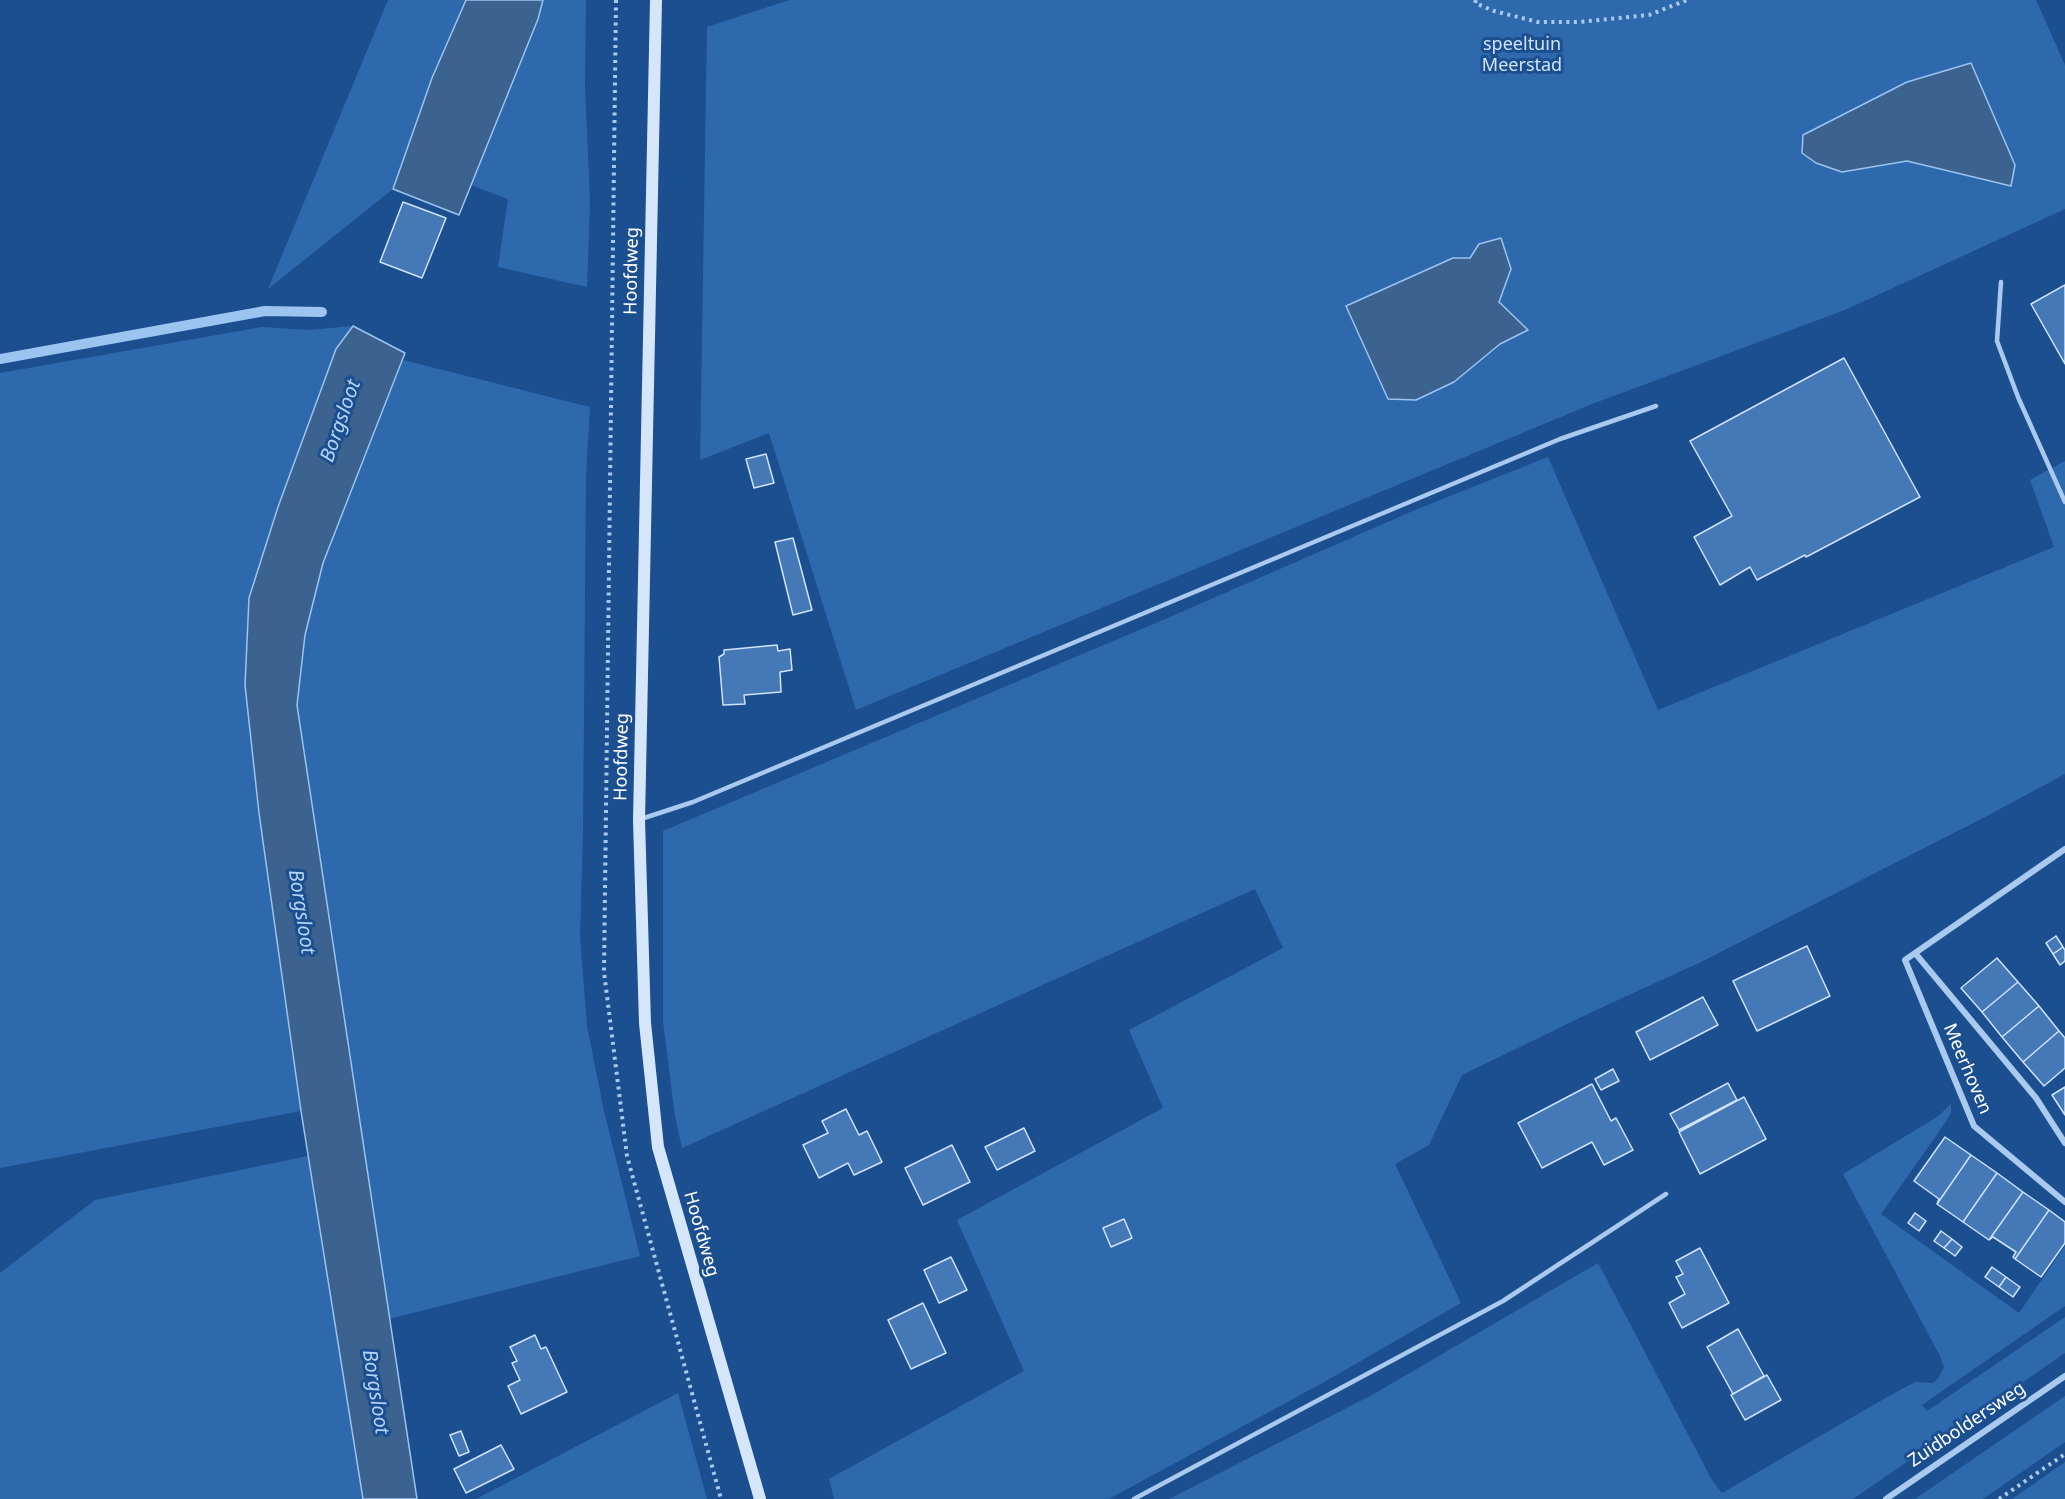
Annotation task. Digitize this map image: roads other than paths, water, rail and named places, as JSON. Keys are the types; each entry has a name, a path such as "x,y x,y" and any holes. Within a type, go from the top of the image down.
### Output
{"main road":[{"name":"Hoofdweg","path":"656,0 639,820 645,1023 658,1148 760,1499"}],"street":[{"path":"1916,954 2065,849"},
{"name":"Meerhoven","path":"2065,1143 2036,1098 1916,954 1905,960 1974,1126 2065,1202"},
{"name":"Zuidboldersweg","path":"1886,1499 2065,1376"}],"lane":[{"path":"2001,282 1998,341 2018,397 2065,502"},
{"path":"639,820 704,798 1560,439 1656,406"},
{"path":"1134,1499 1503,1301 1666,1194"}],"water":[{"path":"466,0 543,0 538,19 459,215 393,189 432,78"},
{"path":"1971,63 2015,165 2011,186 1907,161 1842,172 1816,163 1802,153 1803,135 1907,82"},
{"path":"1501,238 1511,269 1499,302 1528,330 1500,344 1454,382 1416,400 1388,399 1346,306 1453,258 1470,258 1479,244"},
{"name":"Borgsloot","path":"353,326 405,353 323,563 305,635 297,705 417,1499 363,1499 301,1111 259,813 245,685 249,598 278,507 336,349"}],"waterway":[{"path":"0,359 265,311 322,312"}],"park label":[{"name":"speeltuin Meerstad","path":"1522,55"}]}
